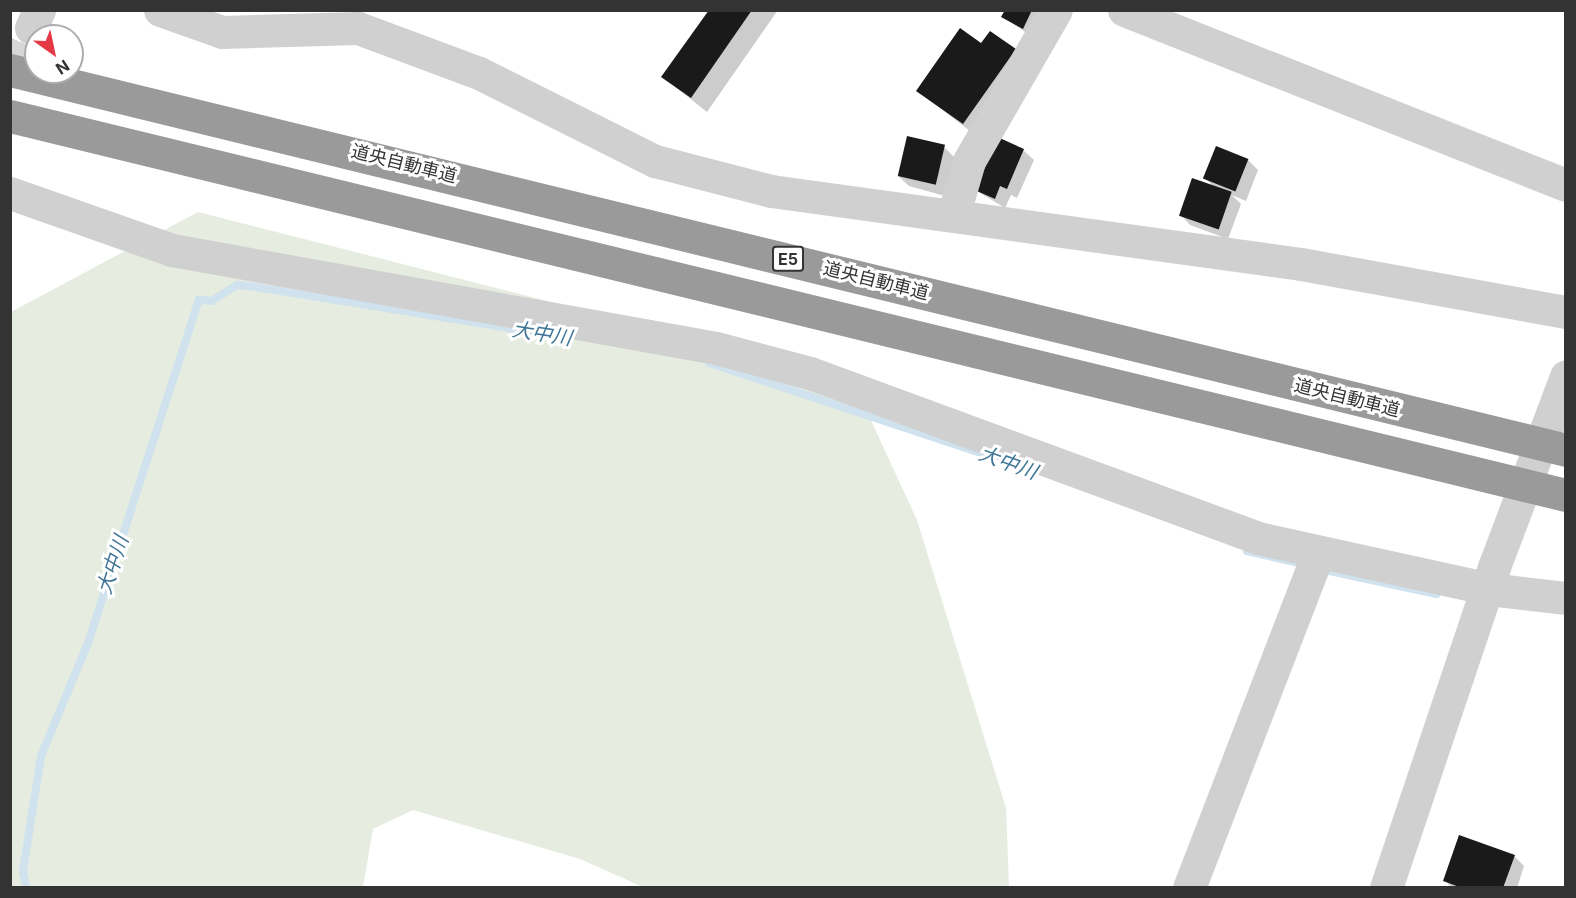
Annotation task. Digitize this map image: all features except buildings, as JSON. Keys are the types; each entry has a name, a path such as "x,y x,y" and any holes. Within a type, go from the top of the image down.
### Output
{"highway":[{"name":"道央自動車道","path":"10,70 1566,450"},
{"path":"10,116 1566,495"}],"street":[{"path":"159,10 222,32 358,28 479,74 654,161 771,191 954,213 1440,285 1566,312"},
{"path":"954,213 969,161 1056,10"},
{"path":"1124,10 1566,185"},
{"path":"10,193 172,250 716,348 810,373 1247,534 1318,554 1492,578 1566,598"},
{"path":"1386,888 1492,578 1566,376"},
{"path":"1189,888 1318,554"}],"shaded area":[{"path":"198,212 748,352 861,399 917,520 1006,808 1009,887 643,887 580,859 413,810 373,829 363,887 11,888 11,312"}],"waterway":[{"name":"大中川","path":"26,888 23,871 41,756 88,643 199,300 212,301 237,285 249,286 570,338"},
{"name":"大中川","path":"709,363 981,453"},
{"name":"大中川","path":"1247,551 1307,565"},
{"name":"大中川","path":"1325,570 1436,594"}],"tunnel":[{"path":"10,73 24,43"}]}
